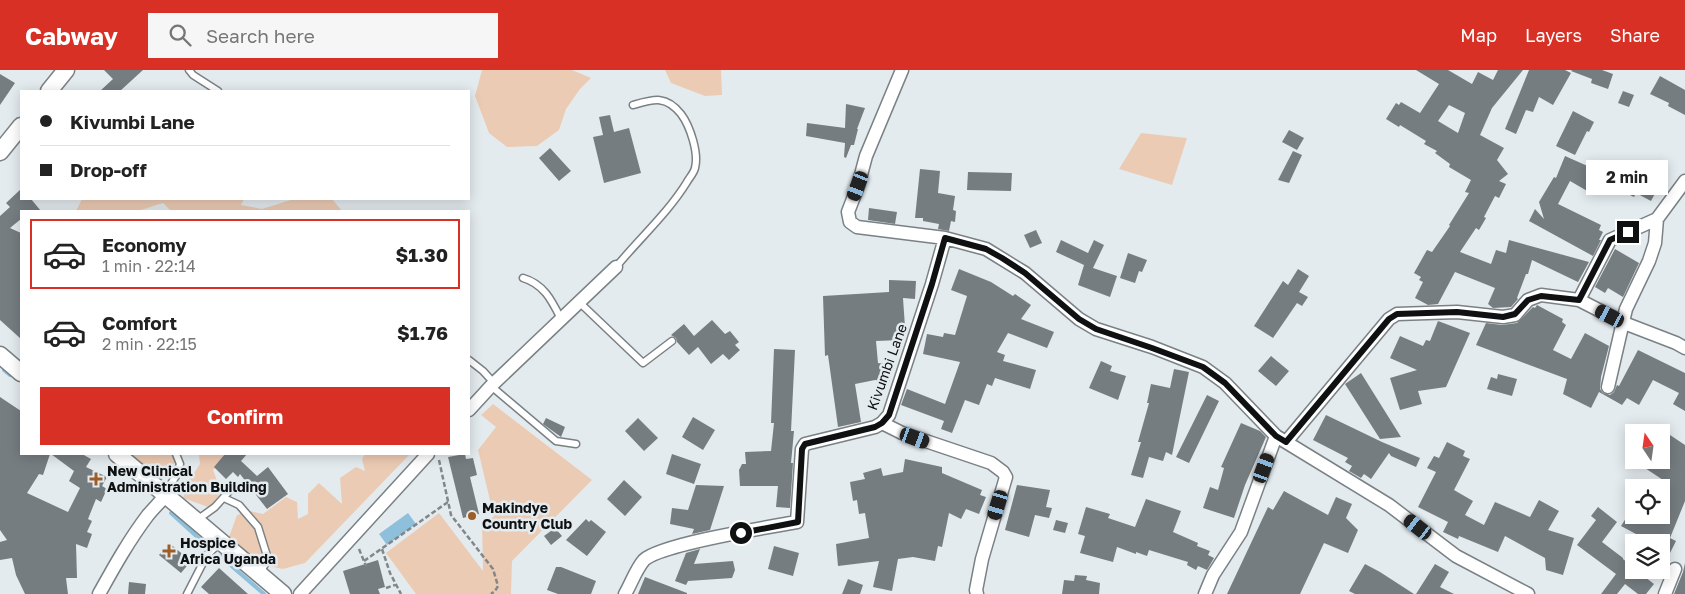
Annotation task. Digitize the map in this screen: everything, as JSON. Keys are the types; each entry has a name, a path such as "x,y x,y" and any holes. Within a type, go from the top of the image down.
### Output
{"street":[{"path":"50,90 66,70"},
{"path":"902,70 866,156 858,186 848,212 850,222 856,227 945,238 986,249 1025,273 1079,319 1096,329 1203,367 1225,383 1281,439 1389,505 1456,556 1528,594"},
{"path":"0,152 20,127"},
{"path":"1579,300 1610,240 1657,219 1685,181"},
{"path":"1608,387 1626,308 1650,261 1655,243 1657,219"},
{"name":"Kivumbi Lane","path":"625,594 644,561 655,553 684,545 798,522 802,449 805,444 875,427 882,423 889,415 945,238"},
{"path":"470,409 616,267"},
{"path":"1205,594 1213,575 1241,532 1281,439 1389,319 1397,314 1457,312 1503,317 1515,314 1528,300 1541,296 1579,300 1624,323 1685,348"},
{"path":"1,357 20,372"},
{"path":"882,423 902,434 991,463 1003,472 1006,477 982,559 976,590 977,594"},
{"path":"118,455 260,574 281,594"},
{"path":"300,594 427,455"},
{"path":"99,594 118,559 165,494"},
{"path":"1665,594 1675,569"}],"lane":[{"path":"189,70 193,75 216,90"},
{"path":"616,267 680,194 695,169 694,142 689,127 681,113 668,101 656,99 633,105"},
{"path":"523,278 537,283 551,299 561,319"},
{"path":"579,302 643,363 672,341"},
{"path":"470,361 483,371 493,385 556,441 576,444"},
{"path":"165,494 176,476 180,464 176,455"},
{"path":"196,520 208,513 232,488"},
{"path":"224,498 239,505 258,527 268,559 260,574"},
{"path":"187,594 207,555 222,542"}],"path":[{"path":"437,455 451,515 493,569 498,586 491,594"},
{"path":"364,561 448,502"},
{"path":"353,536 366,566"},
{"path":"382,550 396,585 402,594"},
{"path":"386,588 396,585"}],"shaded area":[{"path":"482,70 572,70 591,78 580,89 566,109 559,130 537,146 507,147 489,133 475,96"},
{"path":"665,70 721,70 722,95 705,96 671,83"},
{"path":"1141,133 1187,138 1172,185 1119,169"},
{"path":"82,200 244,200 241,205 262,209 291,200 333,200 341,210 170,210 163,203 141,210 76,210"},
{"name":"Makindye Country Club","path":"493,404 592,480 512,561 511,594 416,594 386,553 439,513 483,571 482,520 494,517 478,450 496,427 481,415"},
{"path":"128,455 181,455 168,471 154,475"},
{"path":"199,455 224,455 223,460 213,470 221,491 211,508 183,498 188,482 200,464"},
{"path":"364,455 409,455 305,563 283,569 264,565 242,552 229,537 237,515 250,511 263,514 286,497 297,502 298,519 308,514 308,494 319,483 342,504 340,478 356,467 365,471 362,459"}],"water":[{"path":"408,513 416,524 387,545 379,534"}],"building":[{"path":"104,70 143,70 121,90 101,90 113,79"},
{"path":"1416,70 1448,70 1472,84 1478,72 1493,80 1498,70 1523,70 1492,108 1480,135 1504,148 1497,160 1508,174 1499,181 1506,184 1499,198 1495,196 1479,230 1476,228 1460,252 1491,264 1496,250 1506,253 1509,240 1589,262 1578,282 1532,260 1518,299 1511,307 1493,308 1488,304 1495,288 1455,272 1438,304 1428,305 1415,298 1423,282 1419,280 1421,277 1414,273 1427,250 1432,252 1450,226 1469,193 1465,192 1471,180 1449,167 1450,164 1435,153 1437,151 1424,144 1426,141 1386,119 1396,103 1399,105 1401,102 1420,113 1439,84","holes":["1449,105 1465,113 1458,133 1438,121"]},
{"path":"1529,70 1565,70 1571,73 1553,105 1539,97 1533,112 1526,110 1516,134 1505,129"},
{"path":"1572,70 1602,70 1613,74 1608,89 1591,83 1592,79"},
{"path":"0,74 15,83 0,105"},
{"path":"1660,76 1685,90 1685,115 1668,106 1669,103 1650,94"},
{"path":"1623,91 1634,95 1629,107 1618,103"},
{"path":"846,104 865,108 857,129 854,145 851,145 846,158 844,157 845,143 806,136 807,123 845,128"},
{"path":"1573,111 1594,122 1589,132 1587,131 1575,155 1556,146"},
{"path":"610,115 614,132 629,128 641,173 604,183 593,137 603,135 599,117"},
{"path":"1289,130 1304,138 1297,150 1282,142"},
{"path":"550,148 571,171 559,181 539,158"},
{"path":"1293,151 1302,155 1289,183 1278,180"},
{"path":"1565,156 1601,172 1589,192 1570,181 1558,204 1601,225 1599,230 1603,232 1599,240 1601,240 1593,256 1529,221 1535,209 1544,219 1539,202 1554,177 1556,178"},
{"path":"1628,166 1639,172 1640,170 1661,182 1651,201 1636,193 1634,197 1616,188"},
{"path":"920,169 940,171 938,193 955,196 953,210 956,211 955,222 951,221 949,231 938,229 939,224 923,221 923,218 915,218"},
{"path":"968,172 1012,173 1011,191 967,190"},
{"path":"20,190 20,200 32,200 40,210 20,210 20,220 10,228 20,233 20,338 0,320 0,216 10,207 6,203"},
{"path":"869,208 897,212 895,224 868,220"},
{"path":"1036,230 1042,243 1030,248 1024,235"},
{"path":"1061,240 1088,253 1094,240 1104,245 1093,268 1117,276 1110,297 1078,285 1084,265 1056,252"},
{"path":"1615,249 1639,263 1623,297 1608,288 1605,293 1595,287"},
{"path":"1128,253 1147,260 1142,272 1139,271 1135,283 1120,278"},
{"path":"959,269 991,282 1013,296 1015,294 1031,305 1021,319 1054,332 1047,348 1008,333 997,352 1005,355 1003,361 1036,370 1030,389 995,378 992,386 987,384 979,405 965,400 952,433 941,429 944,421 901,405 907,389 945,404 960,362 923,354 927,334 943,337 944,333 955,335 967,296 951,290"},
{"path":"1298,269 1309,276 1299,292 1308,297 1302,306 1297,303 1273,338 1254,326 1283,281 1288,285"},
{"path":"889,280 916,281 915,299 903,298 905,327 900,327 901,340 876,341 878,363 893,365 889,382 875,380 855,384 861,422 838,427 828,355 825,356 823,296 889,292"},
{"path":"1537,305 1563,319 1562,322 1566,325 1553,350 1571,359 1585,333 1609,346 1601,377 1600,389 1603,393 1610,395 1614,392 1617,385 1619,386 1638,350 1685,373 1685,411 1673,404 1679,393 1653,380 1639,405 1627,398 1622,405 1599,392 1591,408 1563,394 1567,379 1476,345 1486,323 1502,325 1517,323"},
{"path":"712,320 725,334 730,331 739,342 735,345 740,350 729,360 723,354 711,364 698,347 689,355 677,342 676,338 671,335 684,324 694,336"},
{"path":"1438,321 1470,333 1446,387 1418,391 1422,404 1400,410 1390,378 1417,370 1390,358 1400,336 1423,346 1426,340 1430,341"},
{"path":"774,349 795,350 791,431 794,431 791,463 793,463 790,508 776,507 778,486 740,486 739,470 742,464 746,464 745,452 771,451 774,423 771,423"},
{"path":"1271,356 1289,371 1276,386 1258,371"},
{"path":"1101,361 1112,366 1110,371 1126,376 1118,400 1089,388"},
{"path":"1174,369 1189,372 1172,455 1166,452 1163,461 1149,457 1143,478 1131,475 1141,442 1138,442 1149,403 1147,403 1151,384 1170,388"},
{"path":"1361,373 1401,437 1380,439 1345,384"},
{"path":"1498,374 1517,379 1512,396 1487,389 1491,377 1497,379"},
{"path":"1207,395 1219,401 1189,463 1176,457"},
{"path":"0,397 20,410 20,455 50,455 43,475 39,474 27,493 68,512 80,488 69,481 74,471 52,455 84,455 91,459 86,467 107,477 102,486 107,489 101,502 96,499 88,519 92,521 87,532 92,534 87,548 76,544 77,578 66,578 68,594 25,594 16,575 12,558 0,560 0,542 7,540 0,530"},
{"path":"1326,415 1420,458 1416,467 1391,456 1389,453 1371,479 1364,474 1361,478 1349,471 1352,466 1345,462 1348,458 1313,440"},
{"path":"693,417 715,430 703,450 682,437"},
{"path":"546,418 565,427 561,437 543,424"},
{"path":"638,418 658,438 644,451 625,431"},
{"path":"1241,423 1260,431 1266,437 1245,485 1234,518 1203,508 1210,487 1218,490 1224,468 1221,467"},
{"path":"1670,435 1685,445 1685,501 1670,538 1670,534 1636,534 1621,526 1625,520 1625,524 1670,524 1670,479 1662,479 1646,469 1670,469"},
{"path":"1447,442 1465,451 1463,456 1470,459 1454,490 1473,501 1465,515 1484,525 1495,502 1530,517 1539,500 1559,511 1548,530 1574,538 1563,575 1546,570 1545,558 1505,536 1498,552 1459,536 1458,539 1443,532 1448,522 1418,507 1436,472 1427,468 1434,456 1439,458"},
{"path":"672,454 701,464 694,484 666,474"},
{"path":"224,455 246,455 241,461 257,476 268,467 288,494 267,509 240,474 238,477 233,472 226,479 214,467"},
{"path":"465,455 466,459 473,458 477,475 470,477 479,514 463,518 448,457"},
{"path":"905,459 942,467 942,473 982,490 980,495 986,497 979,514 966,509 961,519 949,513 942,547 938,546 935,561 913,557 898,559 892,591 873,587 879,561 838,566 836,544 869,538 865,513 859,514 857,500 853,501 850,482 865,479 863,473 881,468 883,476 903,472"},
{"path":"624,480 642,497 625,516 607,499"},
{"path":"696,485 724,486 710,530 692,534 694,529 670,524 672,508 688,510"},
{"path":"1017,485 1050,490 1046,507 1052,508 1049,518 1035,515 1029,537 1005,530"},
{"path":"1284,491 1328,515 1336,497 1352,504 1346,518 1358,530 1348,553 1324,543 1300,594 1227,594 1268,507 1273,510"},
{"path":"1146,499 1181,511 1173,532 1198,543 1197,546 1210,551 1208,555 1214,558 1207,570 1198,566 1196,570 1187,565 1188,562 1149,550 1147,556 1117,547 1113,562 1080,553 1085,536 1078,534 1086,507 1110,514 1108,518 1135,527"},
{"path":"1598,507 1617,522 1602,542 1625,561 1625,579 1648,579 1654,584 1646,594 1638,594 1625,584 1617,594 1601,594 1616,574 1577,545 1596,520 1591,516"},
{"path":"586,519 589,522 591,520 606,532 587,556 566,540"},
{"path":"1056,520 1068,523 1065,533 1053,530"},
{"path":"555,528 562,536 551,545 544,536"},
{"path":"1670,538 1676,541 1670,553"},
{"path":"169,543 191,561 181,573 159,555 166,549"},
{"path":"774,546 799,553 793,576 768,569"},
{"path":"700,549 694,564 733,561 735,570 732,578 688,581 686,585 675,581 686,553"},
{"path":"378,560 385,587 378,589 380,594 350,594 343,571"},
{"path":"1685,563 1685,594 1674,594 1683,572"},
{"path":"1365,564 1414,594 1355,594 1349,591"},
{"path":"1435,564 1449,572 1440,587 1454,594 1416,594"},
{"path":"556,567 561,567 596,581 591,594 558,594 547,590"},
{"path":"219,568 248,594 209,594 201,587"},
{"path":"1075,575 1087,576 1086,580 1100,583 1099,594 1062,594 1064,580 1074,581"},
{"path":"645,577 687,593 687,594 638,594"},
{"path":"848,579 863,585 860,594 842,594"},
{"path":"129,582 146,584 145,594 128,594"}],"waterway":[{"path":"4,370 10,375"},
{"path":"171,513 205,544"},
{"path":"220,556 264,594"}],"place":[{"name":"New Clinical Administration Building","path":"96,479"},
{"name":"Makindye Country Club","path":"472,516"},
{"name":"Hospice Africa Uganda","path":"169,551"}],"route":[{"path":"741,533 798,522 802,449 805,444 875,427 882,423 889,415 945,238 986,249 1002,258 1025,273 1079,319 1096,329 1203,367 1225,383 1276,436 1286,442 1389,319 1397,314 1457,312 1503,317 1515,314 1528,300 1541,296 1579,300 1610,240 1628,232"}]}
